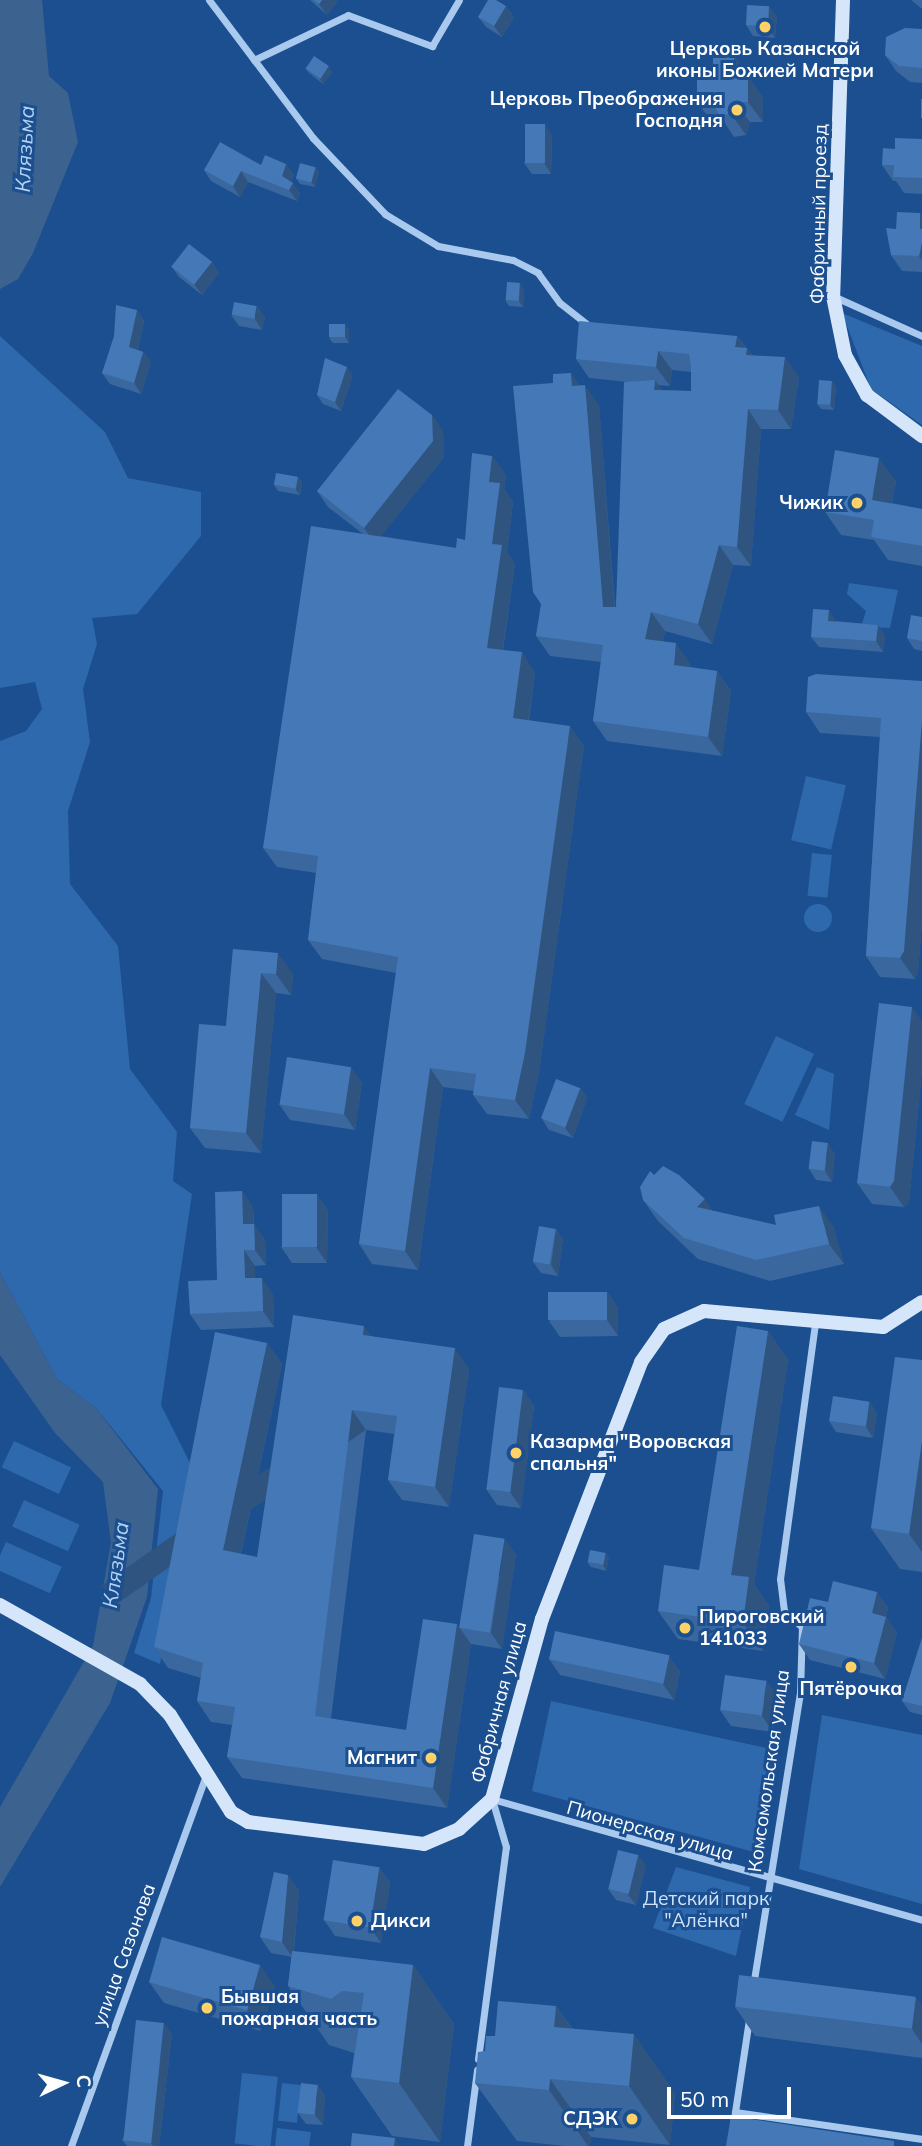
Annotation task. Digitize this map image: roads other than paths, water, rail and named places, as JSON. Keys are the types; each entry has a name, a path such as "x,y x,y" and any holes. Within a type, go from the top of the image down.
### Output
{"street":[{"path":"208,0 313,138 385,214 438,246 513,260 538,273 560,303 588,325"},
{"path":"254,60 348,15 432,46 459,0"},
{"name":"Фабричный проезд","path":"843,0 833,296 845,355 867,396 922,436"},
{"path":"833,296 922,336"},
{"path":"815,1324 883,1327 922,1301"},
{"name":"Фабричная улица","path":"0,1605 75,1644 140,1684 170,1715 231,1811 248,1822 400,1845 424,1844 459,1829 492,1799 542,1619 641,1362 664,1329 704,1311 815,1324"},
{"name":"Комсомольская улица","path":"752,1994 800,1693 802,1627 784,1611 780,1578 815,1324"},
{"name":"улица Сазонова","path":"71,2146 206,1774"},
{"path":"467,2146 506,1847 492,1799"},
{"name":"Пионерская улица","path":"492,1799 768,1882 922,1920"},
{"path":"732,2135 750,2008"},
{"path":"735,2112 922,2139"}],"water":[{"name":"Клязьма","path":"0,0 42,0 49,76 68,93 78,142 33,253 18,279 0,289"},
{"name":"Клязьма","path":"0,1272 57,1379 96,1408 158,1489 147,1597 110,1703 0,1887 0,1807 93,1646 111,1542 103,1482 55,1433 0,1355"}],"place":[{"name":"Церковь Казанской иконы Божией Матери","path":"765,27"},
{"name":"Церковь Преображения Господня","path":"737,110"},
{"name":"Чижик","path":"857,503"},
{"name":"Казарма \"Воровская спальня\"","path":"516,1453"},
{"name":"Пироговский 141033","path":"685,1628"},
{"name":"Пятёрочка","path":"851,1667"},
{"name":"Магнит","path":"431,1758"},
{"name":"Дикси","path":"357,1921"},
{"name":"Бывшая пожарная часть","path":"207,2008"},
{"name":"СДЭК","path":"632,2119"}],"park label":[{"name":"Детский парк \"Алёнка\"","path":"706,1910"}]}
